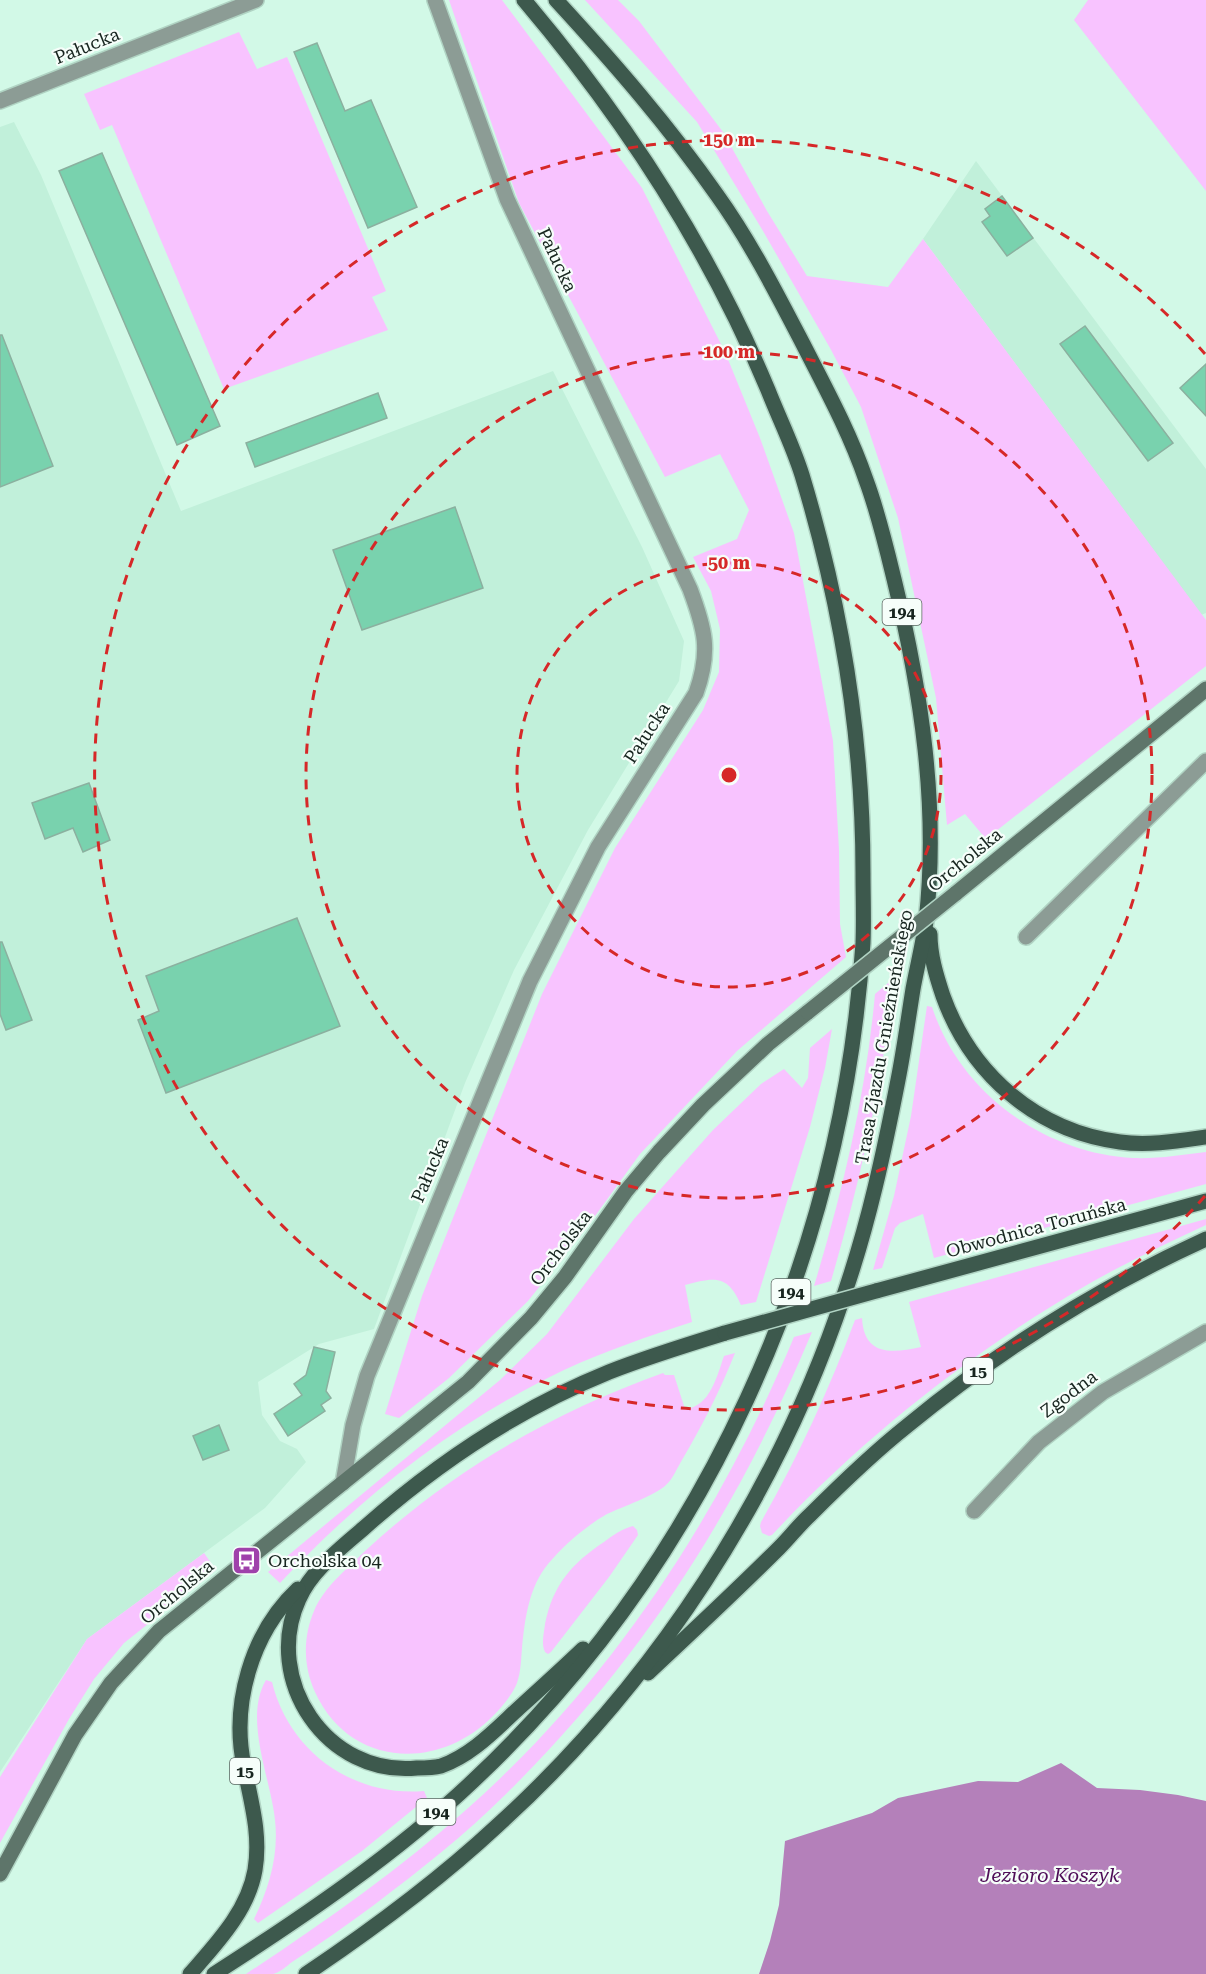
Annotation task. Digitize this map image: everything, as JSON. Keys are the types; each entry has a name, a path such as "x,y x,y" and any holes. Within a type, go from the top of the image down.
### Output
{"main road":[{"name":"Trasa Zjazdu Gnieźnieńskiego","path":"214,1974 368,1870 472,1782 575,1671 621,1611 671,1541 733,1430 781,1322 815,1221 844,1096 856,1013 863,938 862,812 849,678 840,627 826,562 800,470 748,342 657,176 598,92 524,0"},
{"name":"Trasa Zjazdu Gnieźnieńskiego","path":"306,1974 395,1911 462,1858 529,1796 570,1754 659,1646 723,1552 775,1460 796,1416 844,1296 874,1195 903,1056 926,923 931,834 923,734 913,667 883,535 858,459 834,405 792,324 721,200 636,88 556,0"},
{"path":"928,892 931,951 947,1008 972,1054 1006,1092 1029,1109 1055,1123 1107,1140 1150,1143 1206,1137"},
{"name":"Obwodnica Toruńska","path":"318,1571 372,1521 431,1472 512,1419 608,1373 724,1333 1206,1201"},
{"name":"15","path":"608,1710 736,1590 843,1482 953,1388 1016,1344 1083,1303 1154,1264 1206,1239"},
{"path":"318,1571 303,1591 292,1618 288,1650 294,1684 305,1711 323,1734 344,1751 369,1764 401,1770 439,1766 462,1756 483,1741 621,1611"},
{"name":"15","path":"190,1974 231,1924 246,1899 255,1872 257,1823 244,1766 240,1733 241,1705 252,1662 266,1632 278,1614 292,1595 318,1571"}],"street":[{"name":"Pałucka","path":"0,101 256,0"},
{"name":"Pałucka","path":"343,1483 353,1425 367,1376 530,981 598,847 696,693 704,672 706,656 704,632 690,589 507,199 435,0"},
{"name":"Orcholska","path":"0,1874 75,1735 111,1683 159,1631 468,1382 531,1318 565,1277 626,1191 658,1152 768,1044 1206,688"},
{"path":"1026,937 1206,761"},
{"name":"Zgodna","path":"974,1511 1039,1442 1103,1392 1206,1332"}],"shaded area":[{"path":"449,0 502,0 642,188 725,352 760,438 794,533 833,741 839,850 840,924 846,957 737,1051 640,1154 587,1227 528,1301 449,1378 399,1418 385,1414 422,1296 542,994 615,848 703,710 719,672 720,629 711,591 693,557 737,539 749,510 720,454 665,477 519,203"},
{"path":"585,0 618,0 639,21 723,132 807,276 888,287 923,239 1206,620 1206,666 986,839 965,814 947,825 936,698 898,518 861,407 763,231 697,122"},
{"path":"1088,0 1206,0 1206,191 1074,20"},
{"path":"239,32 257,69 287,57 386,291 372,297 388,330 224,389 112,125 100,130 84,94"},
{"path":"14,122 41,175 181,511 553,371 642,547 684,641 679,681 588,830 514,970 465,1083 374,1329 319,1344 258,1382 262,1415 280,1441 297,1449 306,1462 265,1508 87,1639 0,1772 0,127"},
{"path":"976,161 1206,469 1206,613 1201,615 923,239"},
{"path":"893,979 877,1094 852,1206 831,1281 814,1286 852,1142 866,1068 875,994"},
{"path":"927,1006 932,1007 945,1038 963,1066 984,1091 1010,1113 1038,1131 1100,1154 1142,1158 1206,1152 1206,1184 934,1258 923,1214 900,1223 895,1228 882,1268 873,1270 894,1196 911,1116"},
{"path":"832,1029 810,1127 756,1302 741,1305 731,1288 719,1280 704,1280 685,1285 692,1322 627,1344 564,1370 485,1413 412,1463 377,1491 311,1551 280,1583 268,1572 500,1380 547,1334 634,1219 713,1130 761,1084 784,1069 802,1088 808,1078 810,1048"},
{"path":"1206,1219 1206,1225 1092,1282 1005,1336 923,1396 883,1429 808,1498 772,1535 762,1533 761,1522 812,1423 855,1320 862,1318 864,1331 874,1346 891,1351 921,1347 909,1302"},
{"path":"812,1332 752,1460 683,1579 644,1635 555,1743 475,1824 374,1905 278,1972 246,1974 360,1896 441,1832 520,1759 569,1706 615,1650 657,1591 696,1530 765,1403 794,1337"},
{"path":"735,1353 704,1421 668,1483 655,1493 607,1514 591,1524 561,1550 542,1573 532,1593 527,1614 517,1683 493,1716 471,1734 447,1746 421,1753 396,1753 372,1747 349,1735 330,1717 315,1692 308,1672 306,1641 310,1621 324,1594 364,1552 432,1495 468,1470 505,1447 582,1406 663,1373 674,1375 685,1409 694,1407 701,1403 711,1389 724,1356"},
{"path":"633,1526 638,1535 609,1577 551,1652 548,1654 545,1652 543,1638 545,1624 548,1610 558,1587 573,1567 592,1550 618,1532"},
{"path":"204,1553 216,1570 124,1643 94,1679 0,1843 0,1777 87,1639"},
{"path":"266,1680 272,1682 281,1707 293,1729 309,1749 328,1765 349,1778 373,1786 398,1791 424,1791 427,1798 362,1851 258,1923 254,1919 272,1871 276,1846 273,1804 258,1731 257,1713"}],"water":[{"name":"Jezioro Koszyk","path":"1061,1763 1097,1788 1140,1790 1206,1801 1206,1974 759,1974 779,1905 785,1841 872,1813 898,1798 978,1781 1018,1782"}],"building":[{"path":"317,43 345,111 371,100 417,207 368,228 294,52"},
{"path":"102,153 220,426 177,445 59,171"},
{"path":"1002,196 1033,238 1007,256 982,222 990,216 985,209"},
{"path":"1085,326 1173,443 1148,461 1060,344"},
{"path":"0,335 2,335 53,466 0,487"},
{"path":"1206,364 1206,416 1180,388"},
{"path":"378,393 387,418 255,467 246,443"},
{"path":"455,507 483,588 362,630 333,550"},
{"path":"89,783 110,840 83,852 73,828 45,839 32,803"},
{"path":"297,918 340,1026 166,1093 138,1020 159,1011 146,976"},
{"path":"0,942 2,942 32,1020 6,1030 0,1014"},
{"path":"314,1347 335,1352 326,1391 331,1398 321,1405 325,1411 288,1436 274,1414 302,1395 294,1384 306,1375"},
{"path":"219,1425 229,1450 203,1460 193,1436"}],"place":[{"name":"Orcholska 04","path":"247,1561"}]}
